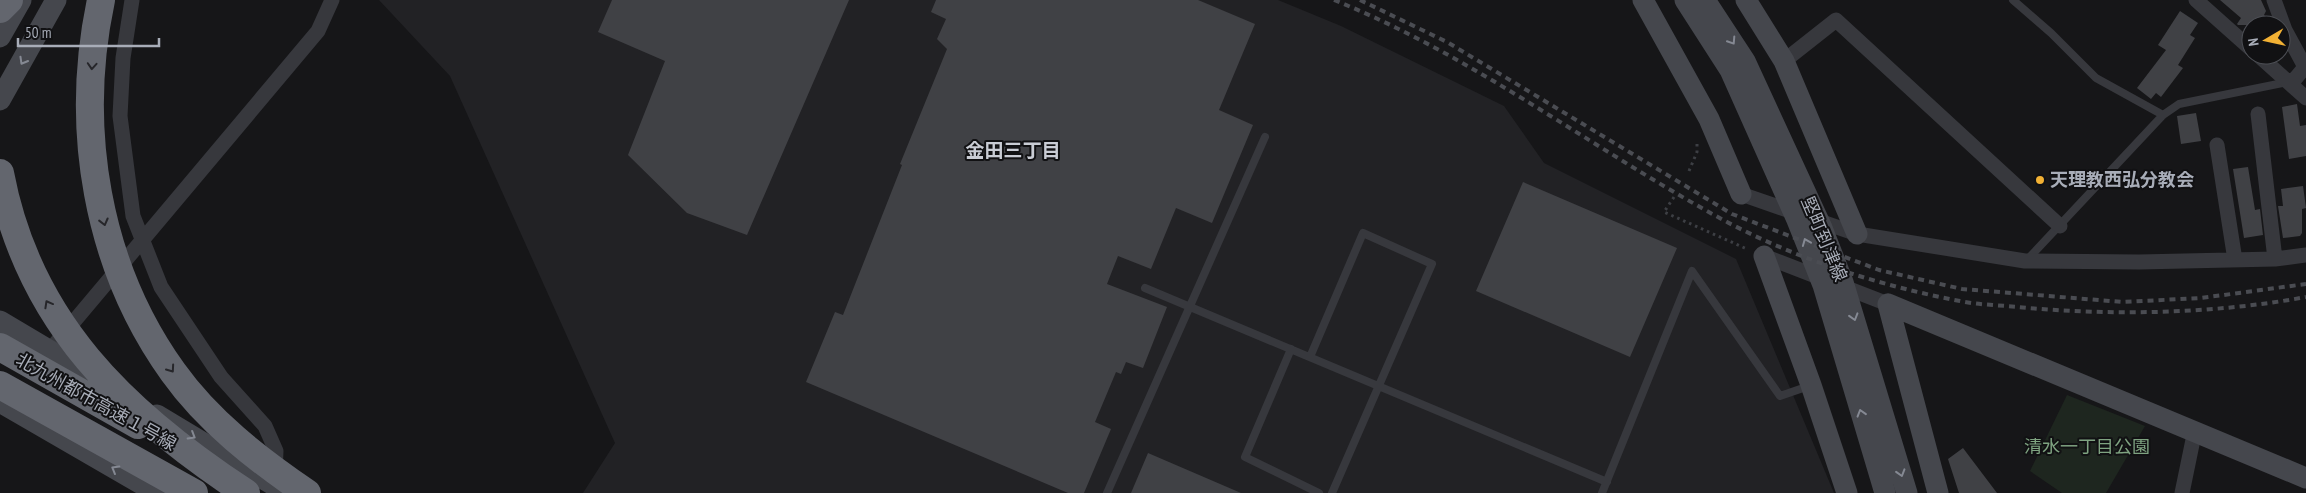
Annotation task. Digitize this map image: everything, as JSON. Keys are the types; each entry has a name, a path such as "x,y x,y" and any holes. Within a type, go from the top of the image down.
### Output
{"highway":[{"path":"101,0 93,50 90,93 91,136 101,213 112,253 127,293 146,331 173,372 202,407 255,455 307,493"},
{"name":"北九州都市高速１号線","path":"0,173 6,203 20,248 54,315 99,374 181,448 246,493"},
{"name":"北九州都市高速１号線","path":"0,348 273,491"},
{"name":"北九州都市高速１号線","path":"3,398 194,493"}],"street":[{"path":"0,100 56,0"},
{"path":"0,321 50,350 273,491 276,451 265,426 221,377 161,287 133,216 120,116 123,58 132,0"},
{"path":"157,493 3,398 50,350 318,31 332,0"},
{"path":"1643,0 1708,119 1741,194 1857,234 2025,261 2139,262 2235,260 2275,259 2306,255"},
{"name":"堅町到津線","path":"1685,0 1730,70 1797,220 1823,285 1885,493"},
{"name":"堅町到津線","path":"1705,0 1745,62 1822,228 1843,282 1907,493"},
{"path":"1746,0 1784,61 1857,234"},
{"path":"2196,0 2241,40"},
{"path":"2274,0 2285,30 2303,55 2305,68 2296,79 2288,82"},
{"path":"0,37 12,3"},
{"path":"1784,61 1836,20 2060,226"},
{"path":"2269,65 2306,98"},
{"path":"2258,114 2275,259"},
{"path":"2217,145 2235,260"},
{"path":"1764,256 1888,304 2195,430 2306,478"},
{"path":"1764,256 1847,493"},
{"path":"1888,304 1938,493"},
{"path":"2182,493 2195,430"}],"lane":[{"path":"2013,0 2051,32 2096,78 2163,115"},
{"path":"2025,261 2163,115 2179,104 2288,82"},
{"path":"1107,493 1265,137"},
{"path":"1310,357 1363,233 1432,264 1332,493"},
{"path":"1602,493 1692,271 1780,396 1811,386"},
{"path":"1144,288 1607,482"},
{"path":"1291,349 1245,457 1319,493"}],"path":[{"path":"1674,197 1664,212 1764,256"}],"shaded area":[{"path":"379,0 1278,0 1341,26 1504,106 1544,163 1736,259 1834,493 583,493 615,443 450,76"}],"green space":[{"name":"清水一丁目公園","path":"2067,395 2145,426 2106,493 2062,493 2030,471"}],"building":[{"path":"612,0 849,0 747,235 687,213 628,155 665,61 598,32"},
{"path":"936,0 1198,0 1255,24 1219,110 1253,125 1212,223 1176,208 1151,269 1118,256 1107,284 1167,307 1143,368 1126,362 1121,374 1116,372 1095,422 1111,429 1084,493 1068,493 806,382 835,312 843,315 902,165 900,164 947,49 937,39 946,19 931,12"},
{"path":"2220,0 2261,0 2266,11 2264,15 2241,15 2241,18"},
{"path":"2180,11 2198,23 2190,35 2195,38 2178,65 2183,68 2161,97 2156,93 2151,99 2137,88 2166,50 2158,45"},
{"path":"2297,104 2300,126 2306,125 2306,156 2289,159 2282,107"},
{"path":"2196,113 2201,141 2181,144 2177,116"},
{"path":"2248,167 2255,210 2260,209 2263,235 2244,238 2233,169"},
{"path":"1523,182 1677,248 1630,357 1476,291"},
{"path":"2303,186 2306,208 2302,209 2302,233 2300,236 2283,238 2278,206 2283,206 2281,189"},
{"path":"1963,448 1997,493 1959,493 1948,459"},
{"path":"1148,453 1241,493 1131,493"}],"railway":[{"path":"1334,0 1436,48 1727,222 1754,236 1841,270 1900,288 1967,302 2053,310 2162,312 2235,307 2306,297"},
{"path":"1360,0 1447,42 1732,214 1879,270 1962,289 2123,302 2201,298 2306,284"}],"place":[{"name":"天理教西弘分教会","path":"2040,180"}],"district":[{"name":"金田三丁目","path":"1013,150"}]}
